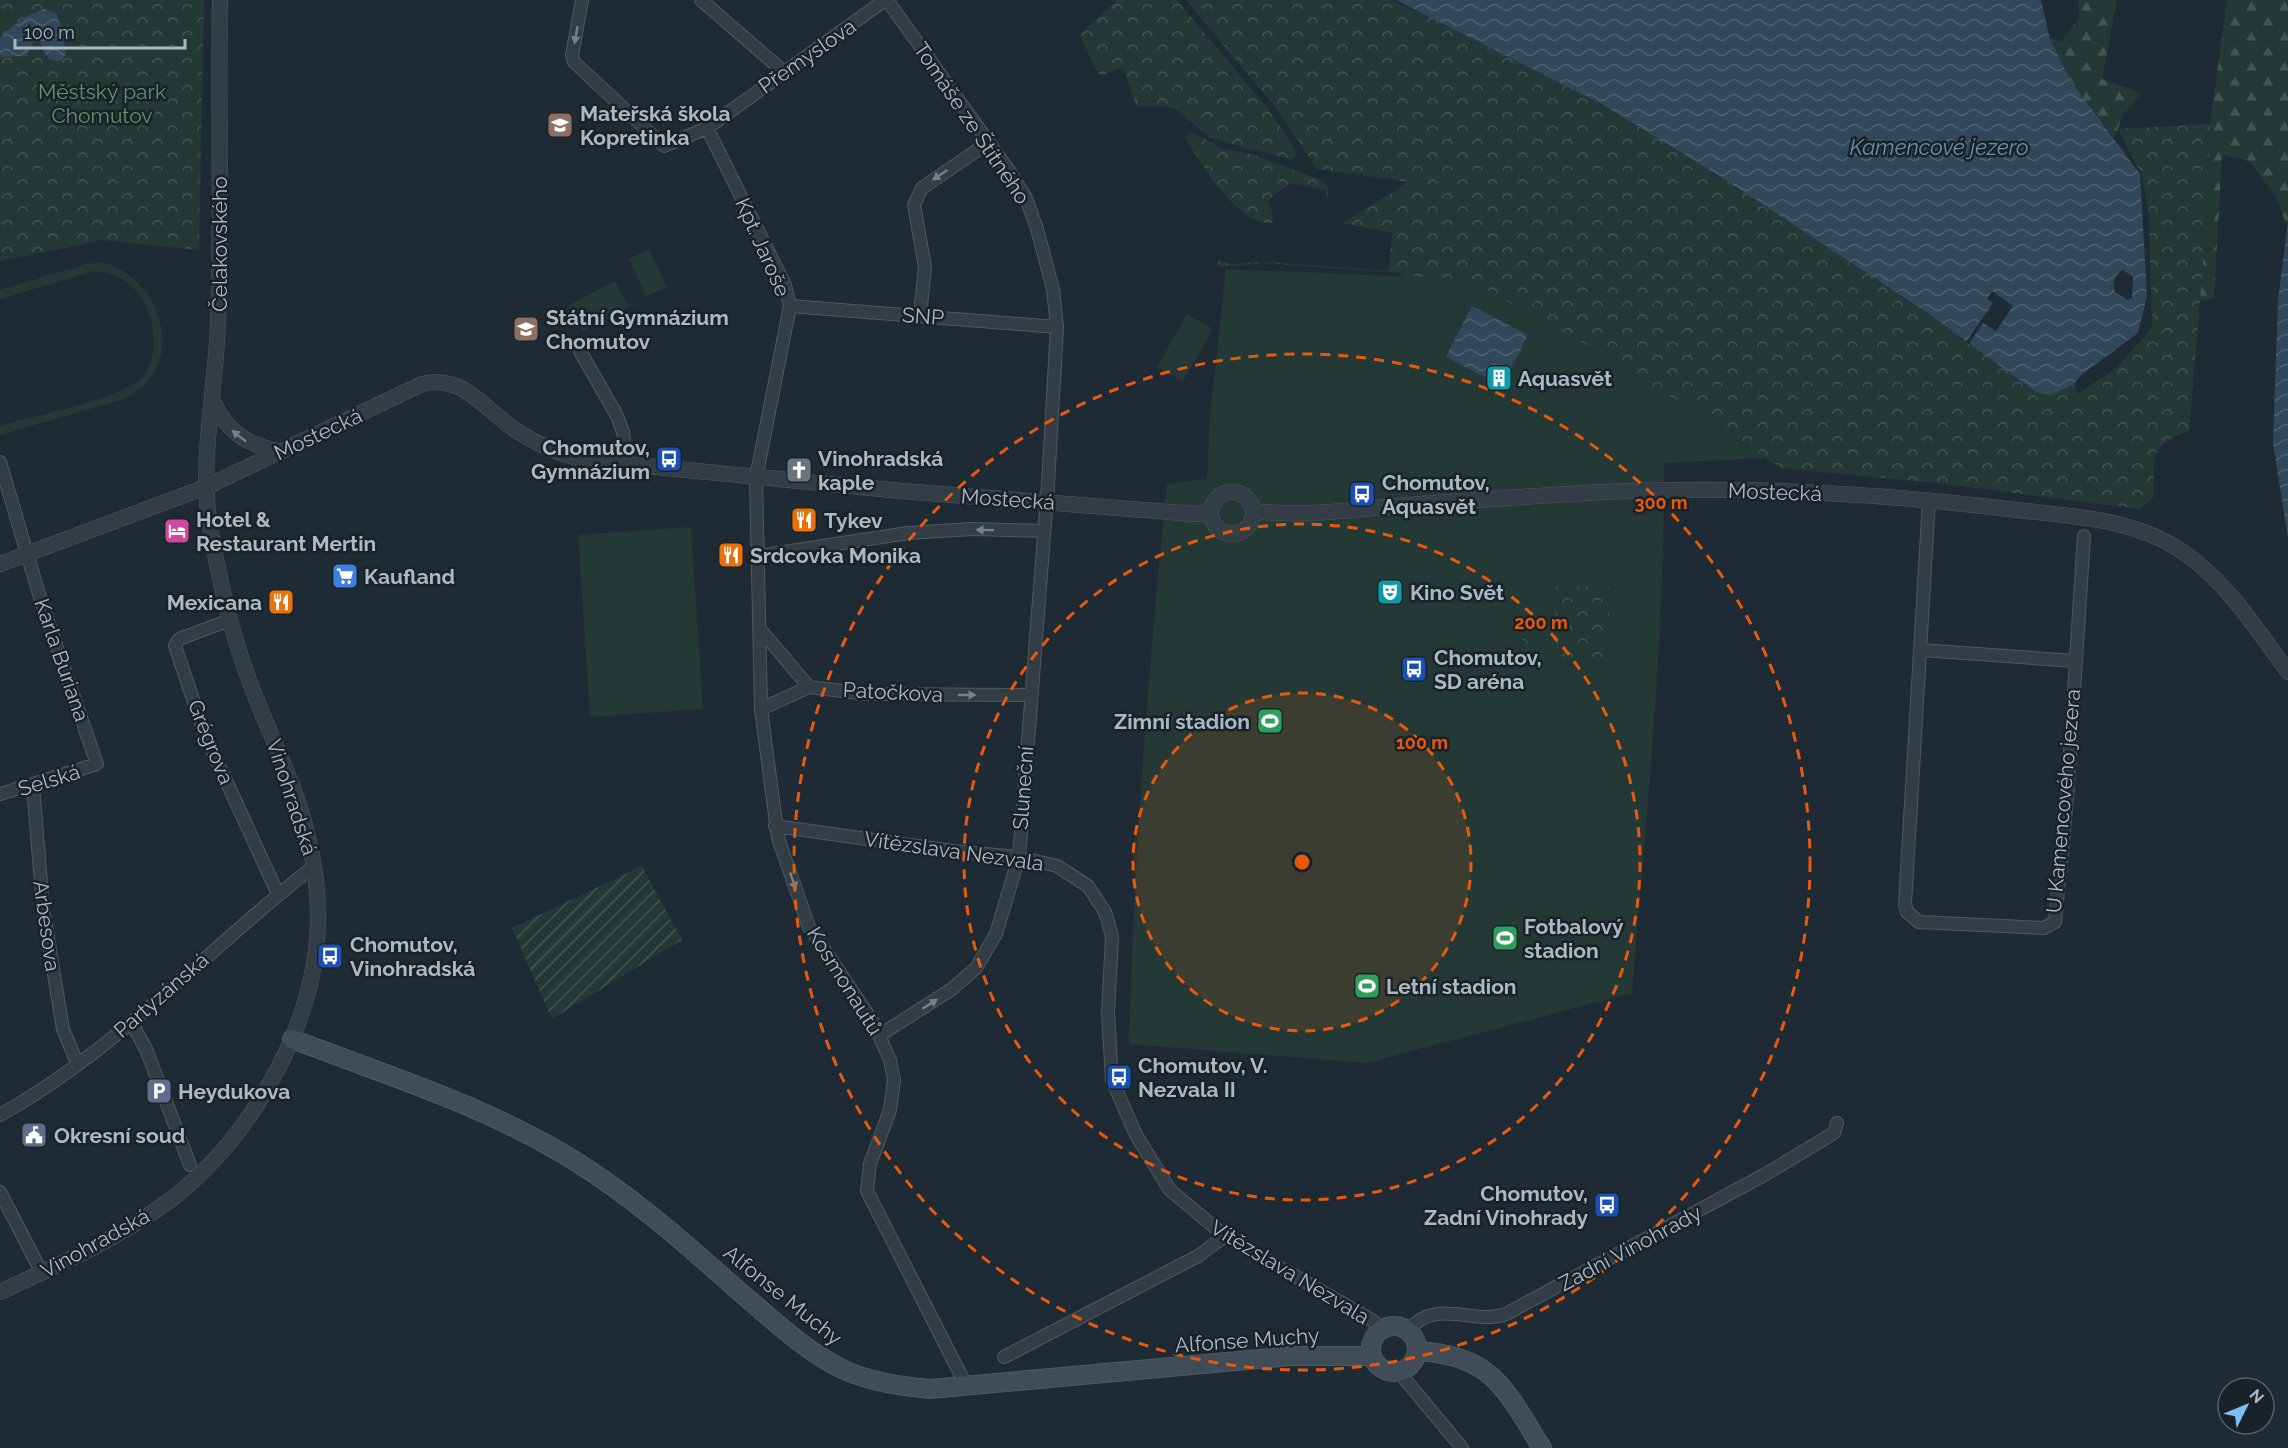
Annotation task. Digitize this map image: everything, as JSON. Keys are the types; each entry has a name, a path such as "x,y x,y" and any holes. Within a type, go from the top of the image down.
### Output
{"main road":[{"name":"Alfonse Muchy","path":"292,1039 466,1106 533,1136 578,1163 633,1201 788,1334 844,1370 893,1385 930,1389 967,1387 1292,1356 1372,1356"},
{"path":"1392,1326 1407,1331 1415,1340 1417,1351 1409,1366 1399,1371 1382,1369 1372,1356 1372,1341 1382,1329 1392,1326"},
{"path":"1417,1351 1451,1354 1471,1361 1489,1373 1510,1397 1542,1448"}],"street":[{"name":"Čelakovského","path":"206,487 218,325 220,0"},
{"name":"Přemyslova","path":"582,0 572,55 578,69 664,146 706,128 886,0"},
{"path":"701,0 784,72"},
{"name":"Tomáše ze Štítného","path":"886,0 1010,172 1032,213 1047,263 1057,327 1044,525"},
{"name":"Kpt. Jaroše","path":"706,128 785,285 790,306 756,478"},
{"path":"920,315 925,267 914,205 916,196 922,188 989,142"},
{"name":"SNP","path":"790,306 1057,327"},
{"path":"580,351 617,416 623,432 627,465"},
{"name":"Mostecká","path":"0,564 206,487 422,384 438,380 450,382 464,390 514,429 542,446 584,460 756,478 1194,514 1210,513"},
{"path":"213,401 222,420 239,437 254,446 280,452"},
{"name":"Karla Buriana","path":"0,462 42,604 97,764"},
{"name":"Kosmonautů","path":"756,478 761,709 776,826 809,927 880,1035 894,1080 890,1110 870,1164 867,1191 967,1387"},
{"name":"Vinohradská","path":"0,1292 42,1273 144,1218 198,1176 238,1135 266,1089 292,1039 316,952 314,866 300,809 250,682 230,620 210,525 206,487"},
{"name":"Mostecká","path":"1253,511 1304,514 1437,502 1629,491 1784,491 1929,500 2115,524 2151,534 2182,551 2209,573 2239,607 2288,672"},
{"path":"1233,492 1247,498 1253,511 1247,528 1231,535 1216,528 1210,513 1217,497 1233,492"},
{"name":"U Kamencového jezera","path":"1929,500 1922,650 1905,904 1907,912 1919,922 2044,928 2055,922 2067,798 2084,536"},
{"name":"Mostecká","path":"758,556 908,533 1044,525"},
{"name":"Sluneční","path":"880,1035 952,989 976,968 996,934 1019,857 1044,525"},
{"name":"Grégrova","path":"230,620 179,639 175,646 205,735 278,894"},
{"path":"759,628 809,687"},
{"name":"U Kamencového jezera","path":"1922,650 2075,661"},
{"name":"Patočkova","path":"761,709 809,687 825,687 867,694 1030,695"},
{"name":"Selská","path":"0,794 97,764"},
{"name":"Arbesova","path":"33,785 43,908 63,1029 77,1063"},
{"name":"Vítězslava Nezvala","path":"776,826 953,851 1019,857 1057,866 1088,886 1105,912 1112,936 1108,1013 1112,1080 1136,1136 1170,1190 1225,1236 1371,1319 1382,1329"},
{"name":"Partyzánská","path":"0,1114 34,1096 131,1022 278,894 314,866"},
{"path":"131,1022 146,1049 190,1165"},
{"name":"Zadní Vinohrady","path":"1407,1331 1419,1320 1439,1313 1486,1317 1506,1314 1767,1174 1834,1133 1837,1123"},
{"path":"0,1192 42,1273"},
{"path":"1004,1357 1198,1256 1225,1236"},
{"path":"1399,1371 1409,1386 1440,1418 1462,1448"}],"green space":[{"name":"Městský park Chomutov","path":"0,0 204,0 199,250 101,240 0,261"},
{"path":"1117,0 1177,0 1265,105 1294,147 1296,155 1292,160 1210,138 1177,110 1162,106 1136,106 1123,67 1100,76 1079,35"},
{"path":"1186,0 1390,0 1450,22 1467,34 1588,96 1619,109 1923,310 2036,392 2052,394 2074,384 2078,394 2116,368 2152,328 2149,212 2142,176 2118,129 2210,124 2206,229 2189,431 2159,448 2154,462 2154,497 2139,509 1946,484 1781,468 1594,349 1466,279 1401,276 1401,273 1263,263 1219,267 1218,261 1232,264 1265,262 1389,271 1392,233 1343,223 1409,182 1317,169 1275,107"},
{"path":"2078,0 2117,0 2102,79 2142,93 2123,115 2114,138 2070,80 2050,39 2061,42 2079,18"},
{"path":"2227,0 2288,0 2288,222 2286,224 2276,197 2249,161 2222,155 2214,298 2199,300 2206,229 2210,124"},
{"path":"1193,132 1220,148 1254,155 1324,181 1328,189 1327,203 1326,190 1290,183 1267,201 1271,208 1273,223 1260,221 1247,215 1222,191 1201,162 1185,137"},
{"path":"649,249 667,287 646,296 629,259"},
{"path":"102,262 124,272 142,287 155,306 161,327 162,349 156,369 142,387 121,400 0,435 0,426 116,393 142,378 147,370 153,353 154,334 147,308 132,287 111,274 94,271 0,299 0,290 86,264"},
{"path":"1226,269 1466,279 1569,333 1765,458 1664,463 1658,662 1632,993 1366,1063 1129,1044 1134,904 1143,764 1167,484 1207,479 1210,416"},
{"path":"615,281 629,307 582,331 568,305"},
{"path":"1187,314 1213,329 1183,381 1157,367"},
{"path":"691,527 703,709 590,717 578,535"},
{"path":"1556,585 1610,588 1607,663 1553,660"},
{"path":"1523,631 1539,632 1537,660 1521,658"},
{"path":"642,866 682,940 552,1019 512,928"}],"water":[{"name":"Kamencové jezero","path":"1396,0 2041,0 2050,39 2070,80 2140,174 2147,296 2138,333 2081,375 2074,384 2052,395 2036,392 1923,310 1715,173 1600,103","holes":["2123,270 2133,277 2132,298 2128,300 2115,292 2114,282"]},
{"path":"45,9 56,13 62,29 66,54 61,61 51,60 44,53 38,33 26,56 0,57 0,39 26,17"},
{"path":"2288,222 2288,538 2273,444 2278,300"},
{"path":"1472,306 1528,335 1502,386 1446,357"}],"pier":[{"path":"1992,291 2013,306 1996,331 1983,323 1969,344 1966,342 1993,303 1987,299"}],"place":[{"name":"Mateřská škola Kopretinka","path":"560,125"},
{"name":"Státní Gymnázium Chomutov","path":"526,329"},
{"name":"Aquasvět","path":"1499,378"},
{"name":"Chomutov, Gymnázium","path":"669,459"},
{"name":"Vinohradská kaple","path":"799,470"},
{"name":"Chomutov, Aquasvět","path":"1362,494"},
{"name":"Tykev","path":"804,520"},
{"name":"Hotel & Restaurant Mertin","path":"177,531"},
{"name":"Srdcovka Monika","path":"731,555"},
{"name":"Kaufland","path":"345,576"},
{"name":"Kino Svět","path":"1390,592"},
{"name":"Mexicana","path":"281,602"},
{"name":"Chomutov, SD aréna","path":"1414,669"},
{"name":"Zimní stadion","path":"1270,721"},
{"name":"Fotbalový stadion","path":"1505,938"},
{"name":"Chomutov, Vinohradská","path":"330,956"},
{"name":"Letní stadion","path":"1367,986"},
{"name":"Chomutov, V. Nezvala II","path":"1119,1077"},
{"name":"Heydukova","path":"159,1091"},
{"name":"Okresní soud","path":"34,1135"},
{"name":"Chomutov, Zadní Vinohrady","path":"1607,1205"}]}
